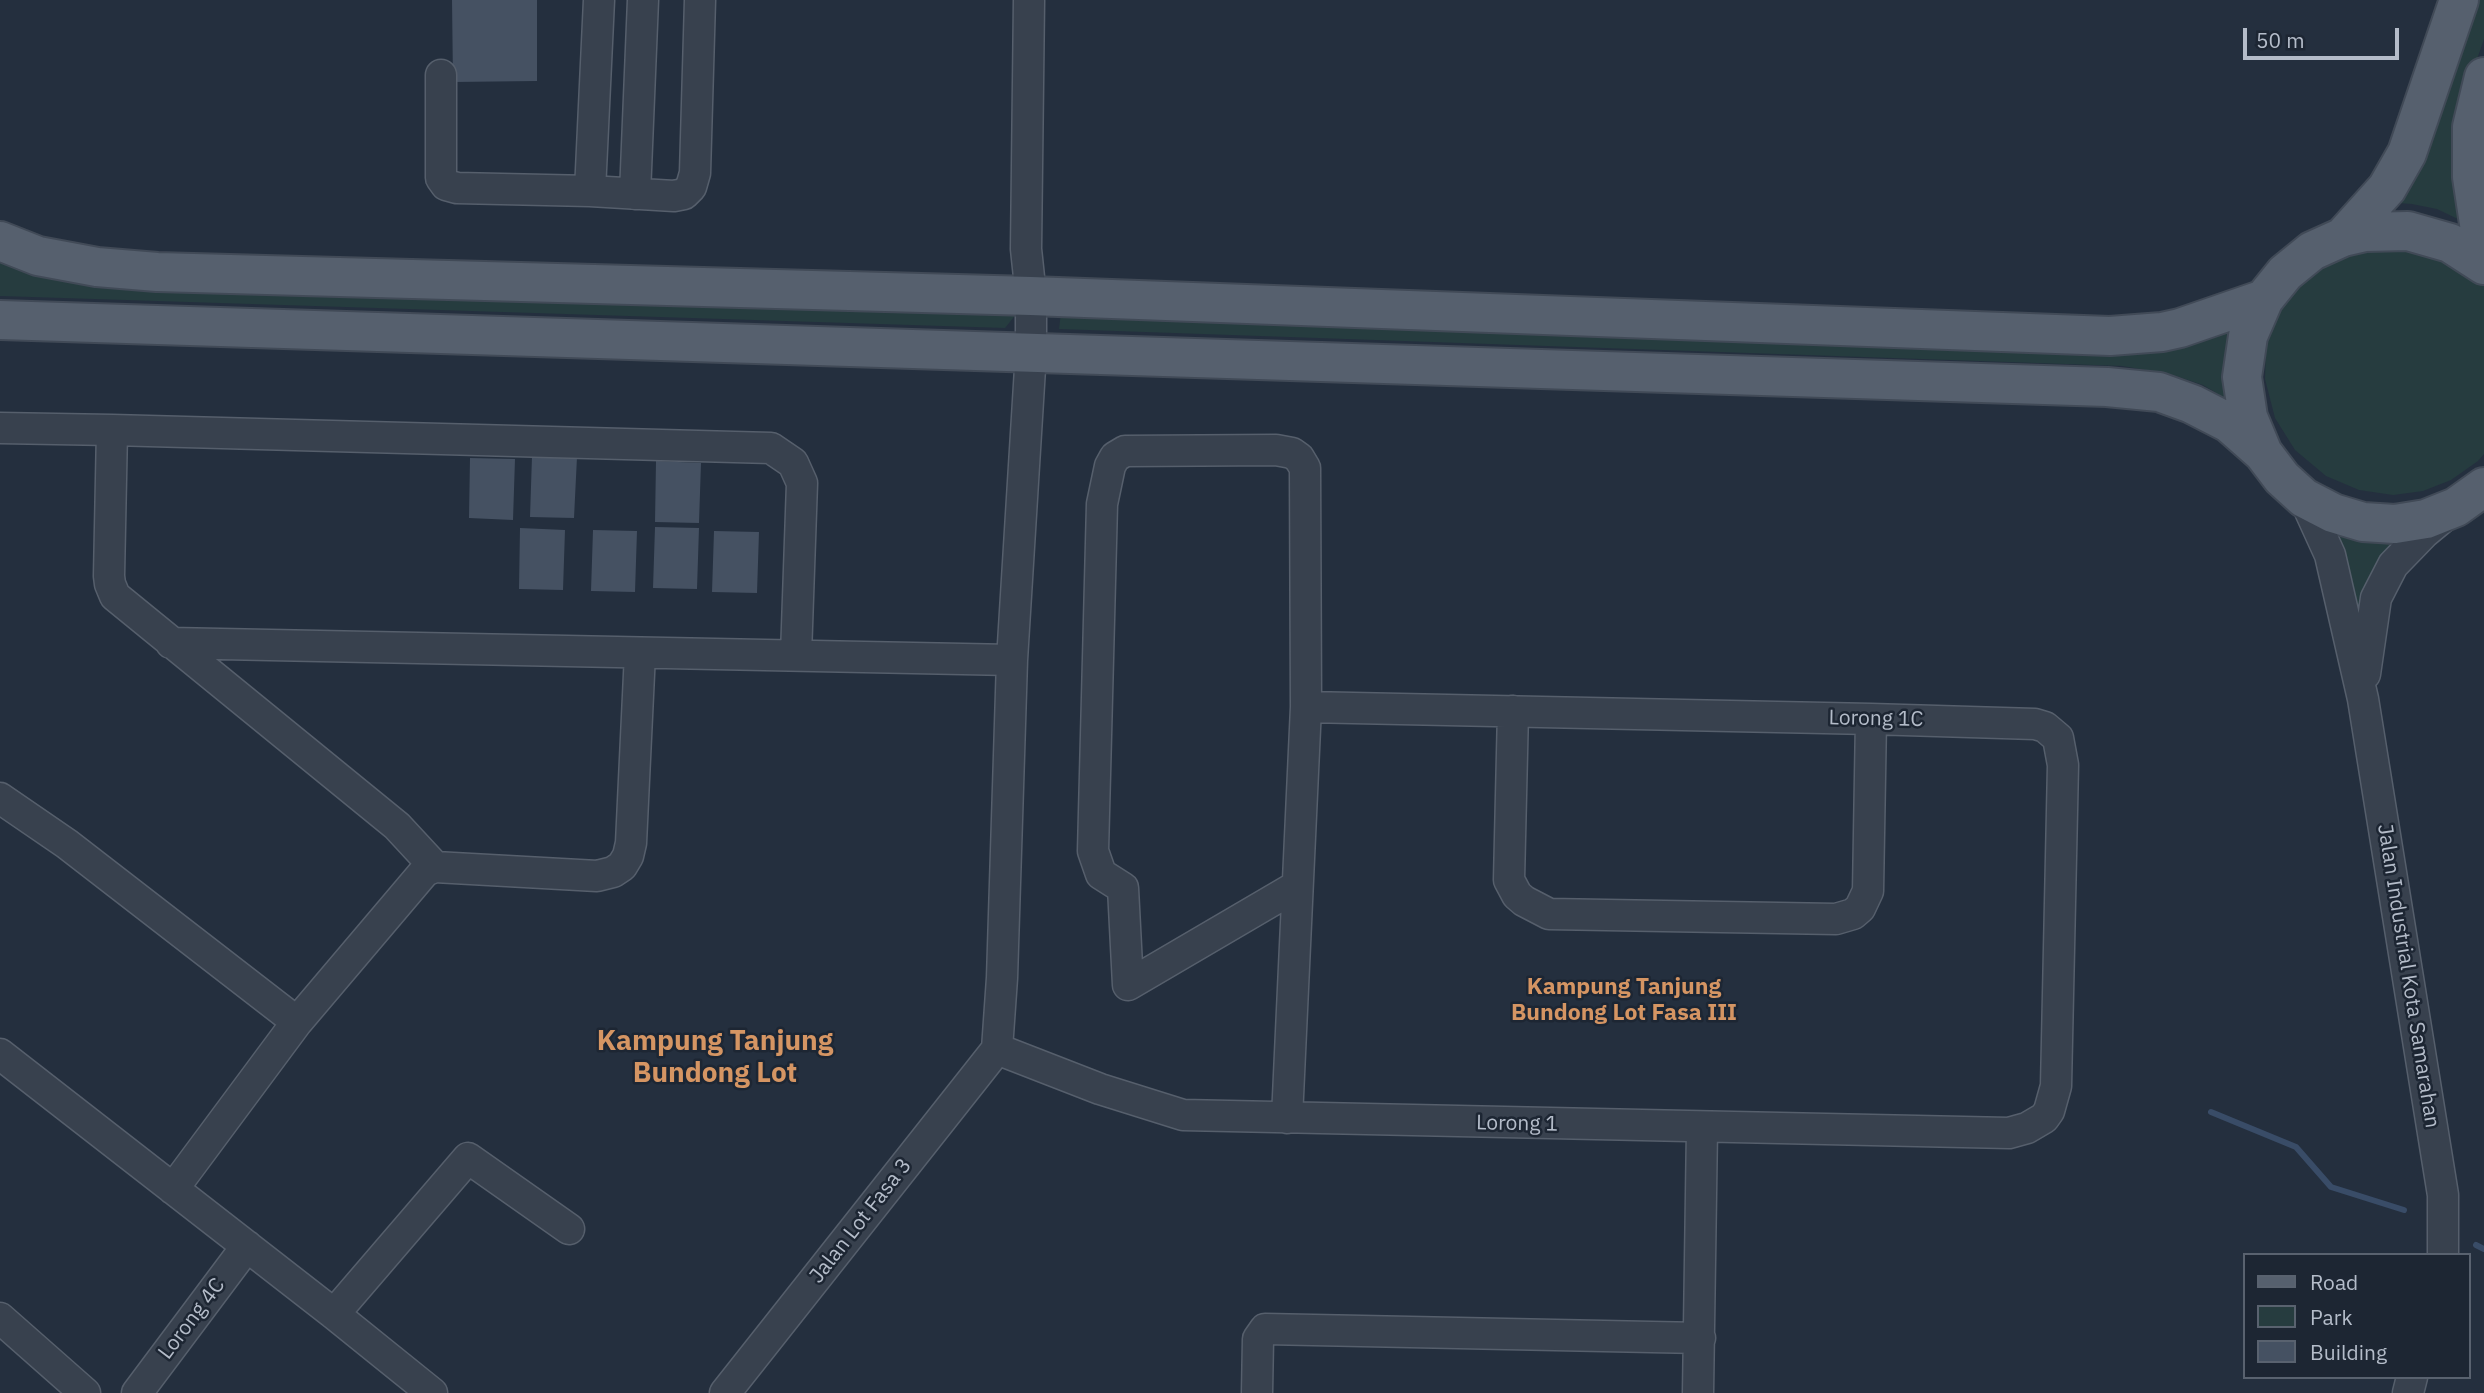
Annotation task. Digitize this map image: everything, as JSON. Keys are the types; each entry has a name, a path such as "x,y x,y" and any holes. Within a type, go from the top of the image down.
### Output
{"main road":[{"path":"2343,237 2387,188 2407,153 2459,0"},
{"path":"2484,77 2472,127 2472,177 2484,257"},
{"path":"2263,453 2248,416 2242,376 2248,337 2264,299 2285,272 2312,251 2343,237 2386,230 2429,235 2450,243 2484,265"},
{"path":"0,241 38,256 97,267 157,272 1031,296 2110,336 2180,328 2264,299"},
{"path":"0,320 2129,388 2177,397 2229,423 2263,453 2282,478 2304,498 2333,513 2363,522 2426,519 2470,497"}],"street":[{"path":"590,191 599,0"},
{"path":"635,194 643,0"},
{"path":"441,75 441,178 446,185 457,188 674,196 684,194 691,187 695,173 700,0"},
{"path":"997,1048 1002,978 1012,660 1031,352 1031,296 1026,249 1028,0"},
{"path":"0,428 771,448 793,463 802,483 796,655"},
{"path":"112,430 110,584 115,596 397,826 435,867"},
{"path":"1287,1118 1306,707 1305,468 1292,453 1276,450 1125,452 1115,457 1106,476 1102,504 1093,850 1101,873 1123,888 1128,985 1297,886"},
{"name":"Jalan Industrial Kota Samarahan","path":"2363,699 2376,598 2393,565 2424,533 2470,497"},
{"name":"Jalan Industrial Kota Samarahan","path":"2304,498 2330,555 2363,699 2443,1195 2443,1253"},
{"path":"171,643 1012,660"},
{"path":"173,1189 297,1022 425,871 435,867 597,876 613,872 622,866 631,843 640,653"},
{"name":"Lorong 1C","path":"1306,707 1871,719 2035,724 2045,727 2058,738 2063,765 2056,1086 2052,1104 2044,1118"},
{"path":"1513,711 1509,880 1517,895 1524,901 1549,914 1836,919 1853,914 1860,908 1868,891 1871,719"},
{"path":"0,798 68,844 297,1022"},
{"name":"Lorong 1","path":"997,1048 1100,1090 1183,1115 2009,1133 2028,1128 2044,1118"},
{"name":"Jalan Lot Fasa 3","path":"726,1393 997,1048"},
{"path":"0,1054 334,1314 417,1389"},
{"path":"1698,1393 1702,1128"},
{"path":"334,1314 468,1158 569,1229"},
{"name":"Lorong 4C","path":"136,1393 247,1246"},
{"path":"0,1318 85,1393"},
{"path":"1257,1393 1258,1339 1265,1329 1700,1338"}],"green space":[{"path":"2471,0 2484,0 2484,39 2469,82 2464,222 2437,209 2385,202"},
{"path":"2393,237 2484,277 2484,454 2451,480 2423,491 2393,495 2359,490 2326,476 2295,450 2275,418 2265,379 2266,344 2280,305 2326,256"},
{"path":"0,245 1026,302 1005,328 0,296"},
{"path":"1062,304 2124,339 2234,310 2235,404 2203,385 2170,374 2122,366 1059,329"},
{"path":"2328,517 2414,527 2359,625"}],"building":[{"path":"452,0 537,0 537,81 453,82"},
{"path":"532,456 577,457 574,518 530,517"},
{"path":"470,458 515,459 513,520 469,518"},
{"path":"656,461 701,463 699,523 655,522"},
{"path":"655,527 699,528 697,589 653,588"},
{"path":"520,528 565,530 563,590 519,589"},
{"path":"593,530 637,531 635,592 591,591"},
{"path":"714,531 759,532 757,593 712,592"}],"waterway":[{"path":"2211,1112 2296,1147 2331,1187 2404,1210"},
{"path":"2476,1245 2484,1249"}],"district":[{"name":"Kampung Tanjung Bundong Lot Fasa III","path":"1624,1000"},
{"name":"Kampung Tanjung Bundong Lot","path":"715,1058"}]}
